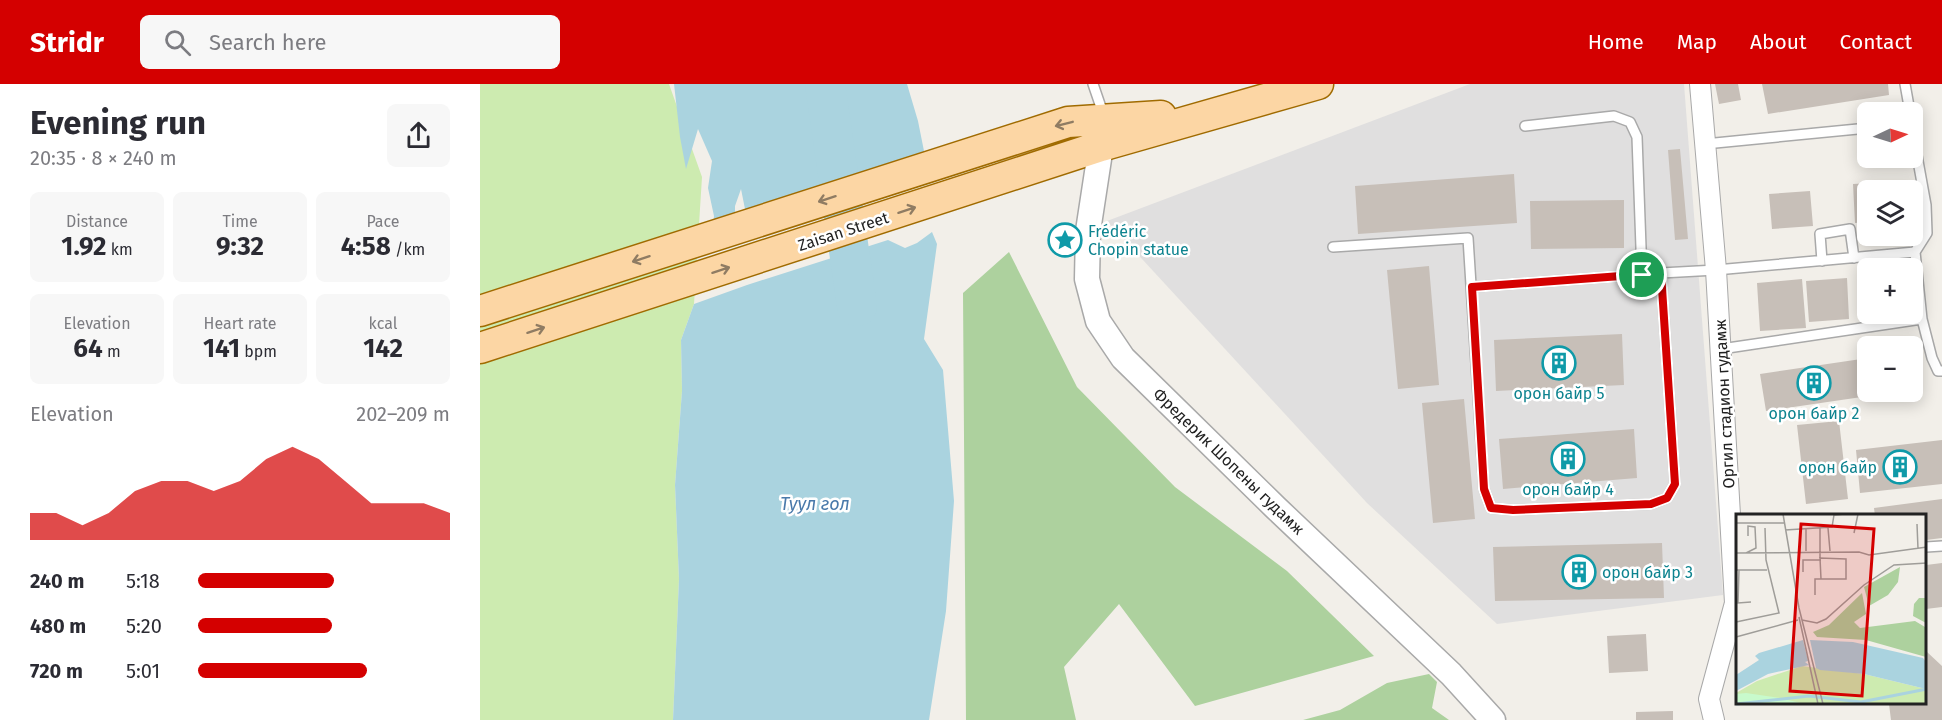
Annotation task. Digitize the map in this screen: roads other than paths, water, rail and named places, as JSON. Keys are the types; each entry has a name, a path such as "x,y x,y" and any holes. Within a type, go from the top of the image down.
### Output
{"main road":[{"name":"Zaisan Street","path":"480,348 1017,175 1103,132 1206,114 1318,84"},
{"name":"Zaisan Street","path":"480,311 1068,122 1103,132"}],"street":[{"name":"Оргил стадион гудамж","path":"1700,84 1716,270 1735,603 1709,699 1714,720"},
{"name":"Фредерик Шопены гудамж","path":"1103,132 1088,231 1087,279 1098,321 1124,358 1276,508 1451,674 1494,720"}],"lane":[{"path":"1093,84 1103,132"},
{"path":"1905,84 1908,102"},
{"path":"1525,126 1614,116 1630,122 1637,137 1642,275"},
{"path":"1705,144 1857,129"},
{"path":"1916,258 1915,252 1927,233 1926,205 1919,168"},
{"path":"1822,261 1820,234 1850,229 1854,258"},
{"path":"1333,247 1468,238 1484,489 1491,508 1513,510 1651,504 1667,498 1675,484 1661,273"},
{"path":"1472,287 1716,270 1915,252"},
{"path":"1923,323 1932,358 1938,371 1942,371"},
{"path":"1721,349 1888,324"},
{"path":"1927,547 1942,546"}],"water":[{"path":"674,84 907,84 918,121 928,171 749,229 741,189 735,206 735,234 712,241 714,216 708,188 712,161 698,129 686,169"},
{"name":"Туул гол","path":"932,232 937,244 924,339 943,370 954,501 946,611 929,720 673,720 679,579 675,485 682,391 681,340 694,304 888,240 905,248 917,243"}],"waterway":[{"name":"Туул гол","path":"825,84 857,306"}],"place":[{"name":"Frédéric Chopin statue","path":"1065,240"},
{"name":"орон байр 5","path":"1559,363"},
{"name":"орон байр 2","path":"1814,383"},
{"name":"орон байр 4","path":"1568,459"},
{"name":"орон байр","path":"1900,467"},
{"name":"орон байр 3","path":"1579,572"}]}
